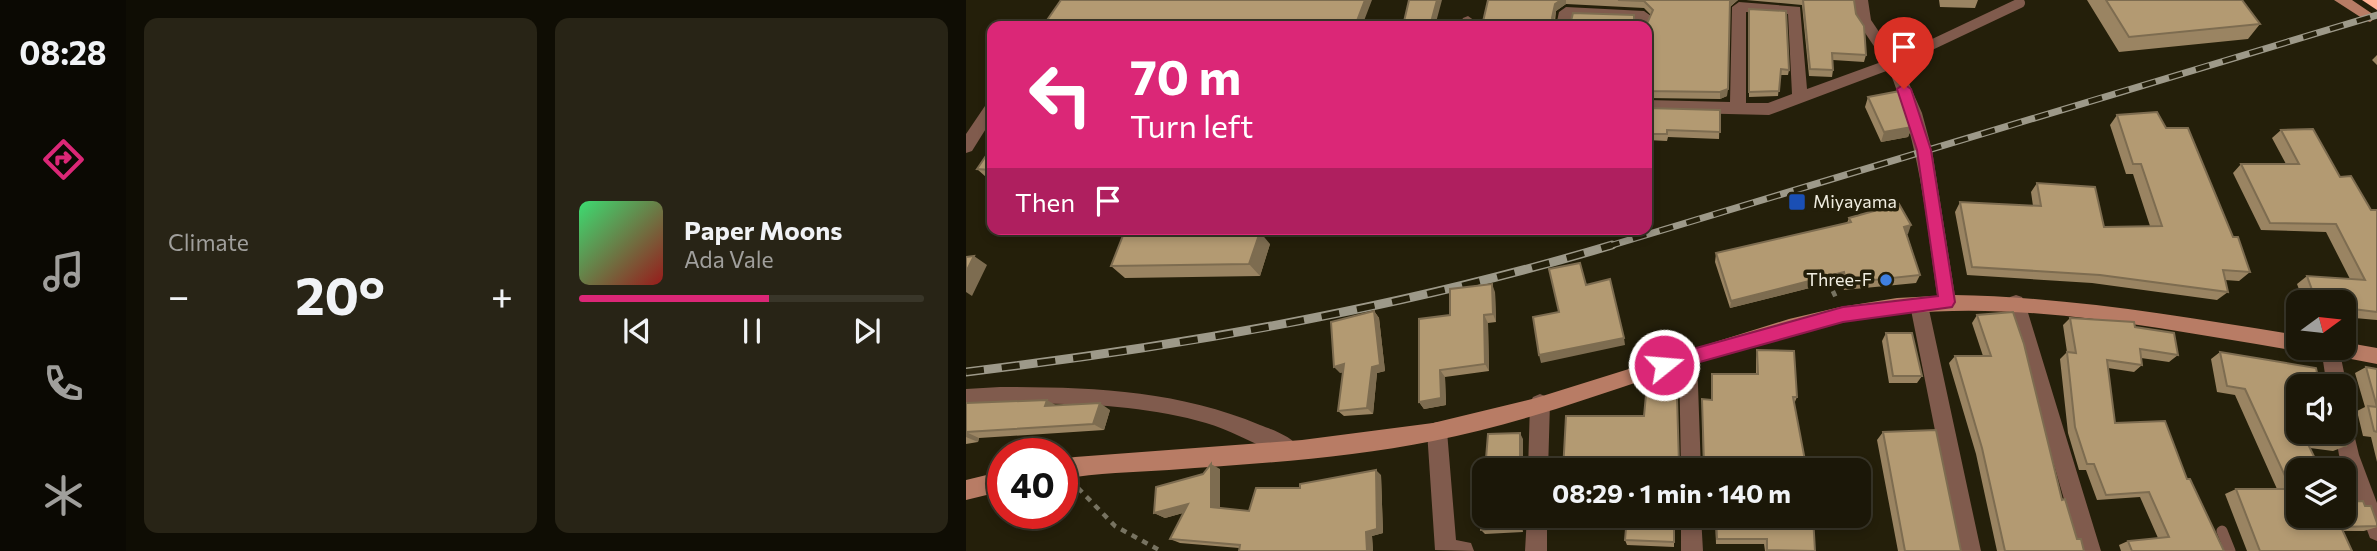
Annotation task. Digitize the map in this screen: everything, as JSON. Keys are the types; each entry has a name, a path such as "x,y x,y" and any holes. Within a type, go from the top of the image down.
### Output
{"street":[{"path":"1861,0 1864,20 1893,63 1914,113 1924,150 1947,302"},
{"path":"2341,0 2373,10"},
{"path":"1738,108 1739,7 1795,10 1800,98"},
{"path":"1564,21 1566,12 1644,16 1644,21"},
{"path":"1652,106 1769,109 1893,63"},
{"path":"966,147 987,115"},
{"path":"1078,467 1357,444 1437,431 1843,314 1947,302 2016,303 2286,341"},
{"path":"2016,303 2090,551"},
{"path":"1919,305 1970,551"},
{"path":"2356,352 2377,356"},
{"path":"1688,357 1690,458"},
{"path":"966,398 1093,398 1161,402 1200,411 1265,435 1290,450"},
{"path":"1538,458 1540,403"},
{"path":"1437,431 1446,550 1463,551"},
{"path":"2347,444 2377,531"},
{"path":"966,490 987,485"},
{"path":"1536,551 1537,528"},
{"path":"1691,528 1692,551"}],"lane":[{"path":"1893,63 2020,3"},
{"path":"2222,531 2230,551"}],"path":[{"path":"1828,278 1843,314"},
{"path":"1078,488 1095,508 1124,534 1161,551"}],"building":[{"path":"1061,0 1365,0 1357,21 1046,21"},
{"path":"1409,0 1437,0 1431,21 1404,21"},
{"path":"1488,0 1561,0 1555,4 1552,18 1554,21 1483,21"},
{"path":"1618,0 1730,0 1728,89 1720,92 1652,91 1652,21 1648,21 1653,10 1644,1"},
{"path":"1803,0 1854,0 1856,14 1864,26 1866,55 1832,53 1833,70 1810,69"},
{"path":"2106,0 2242,0 2260,24 2129,37"},
{"path":"1749,9 1786,11 1789,70 1781,69 1779,91 1749,92"},
{"path":"1573,13 1634,15 1634,21 1571,21"},
{"path":"1900,91 1912,127 1884,132 1868,97"},
{"path":"1652,108 1720,110 1720,132 1667,130 1667,134 1652,134"},
{"path":"2157,112 2166,128 2188,128 2233,237 2238,237 2250,272 2223,270 2228,292 2100,275 1972,267 1960,202 2041,206 2037,183 2095,187 2104,227 2162,226 2141,164 2133,164 2117,115"},
{"path":"2313,129 2340,177 2351,176 2371,210 2377,210 2377,312 2356,309 2356,290 2312,290 2307,276 2365,280 2336,224 2270,223 2241,164 2299,164 2281,130"},
{"path":"987,154 987,170 977,169"},
{"path":"1899,204 1911,225 1904,227 1920,275 1846,283 1844,272 1731,301 1716,253 1851,222 1849,218"},
{"path":"1123,235 1259,235 1249,264 1111,266"},
{"path":"974,256 966,272 966,257"},
{"path":"1580,263 1586,285 1610,279 1624,338 1539,355 1533,317 1559,312 1549,269"},
{"path":"1492,284 1493,314 1484,315 1485,364 1440,370 1441,398 1419,402 1419,319 1450,315 1450,289"},
{"path":"1374,311 1380,365 1372,367 1367,408 1338,411 1344,364 1334,367 1331,322"},
{"path":"2013,312 2024,344 2062,500 2065,499 2077,539 2081,539 2084,551 2005,551 1982,448 1955,356 1991,356 1977,315"},
{"path":"2070,318 2134,322 2135,327 2174,333 2178,355 2140,349 2142,365 2107,360 2115,423 2165,421 2187,479 2190,479 2224,551 2132,551 2128,541 2169,537 2149,492 2106,495 2094,464 2087,464 2075,427 2067,352 2076,353"},
{"path":"1886,333 1912,333 1922,376 1893,376"},
{"path":"1757,350 1794,351 1797,397 1793,397 1805,458 1704,458 1702,399 1712,400 1712,374 1758,374"},
{"path":"2220,352 2316,368 2317,374 2286,374 2286,444 2308,444 2315,458 2286,458 2286,478 2245,389 2227,386"},
{"path":"2366,367 2377,369 2377,407"},
{"path":"1646,395 1677,397 1679,458 1564,458 1566,416 1644,416"},
{"path":"1047,400 1045,406 1100,403 1093,424 966,432 966,403"},
{"path":"2368,406 2377,407 2377,432 2374,431"},
{"path":"1936,430 1961,551 1905,551 1883,432"},
{"path":"1520,433 1520,458 1486,458 1488,434"},
{"path":"1211,464 1211,507 1249,511 1256,488 1300,488 1300,484 1376,470 1377,529 1366,532 1367,551 1239,551 1240,545 1170,539 1188,504 1154,513 1156,487 1203,474"},
{"path":"2236,489 2286,489 2286,528 2341,528 2352,551 2260,551"},
{"path":"2356,501 2363,501 2365,506 2371,506 2377,526 2356,527"},
{"path":"1626,528 1674,528 1674,542 1625,540"},
{"path":"1717,528 1814,528 1815,551 1767,550 1767,539 1717,539"}],"railway":[{"path":"1652,233 2377,15"},
{"path":"1606,247 1646,235"},
{"path":"966,372 1129,350 1292,322 1453,288 1612,245"}],"place":[{"name":"Miyayama","path":"1797,202"},
{"name":"Three-F","path":"1886,280"}],"route":[{"path":"1664,365 1843,314 1947,302 1924,150 1904,89"}]}
